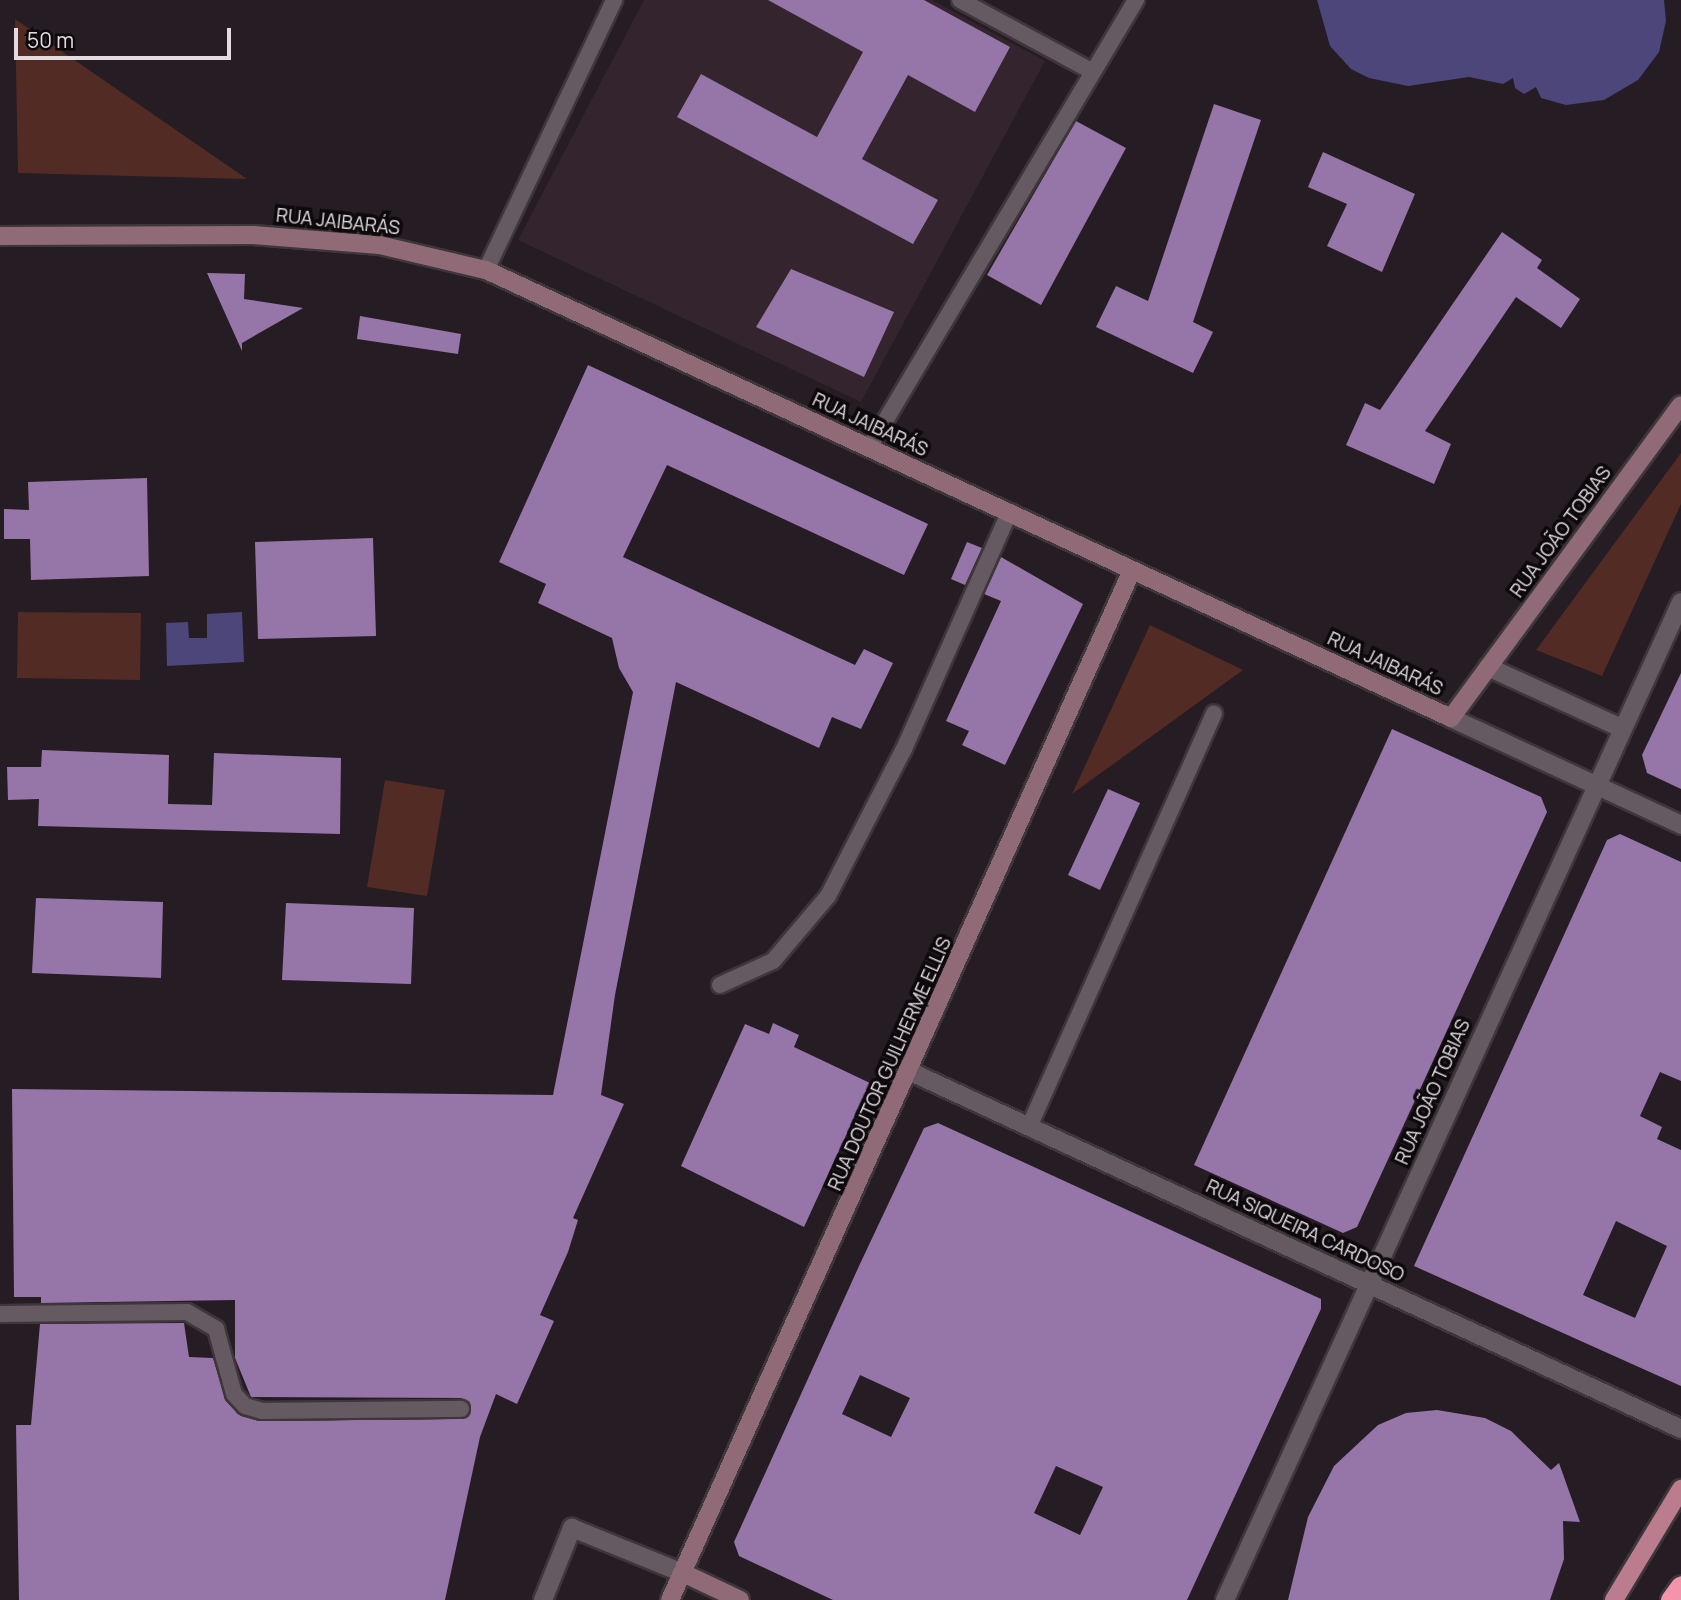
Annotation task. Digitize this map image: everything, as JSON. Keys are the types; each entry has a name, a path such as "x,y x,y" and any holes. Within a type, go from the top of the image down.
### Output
{"highway":[{"path":"1671,1600 1681,1586"}],"main road":[{"path":"1614,1600 1681,1489"}],"street":[{"name":"RUA JAIBARÁS","path":"0,236 253,235 380,245 486,270 1681,825"},
{"name":"RUA JOÃO TOBIAS","path":"1451,718 1681,405"},
{"name":"RUA DOUTOR GUILHERME ELLIS","path":"670,1600 911,1072 1132,570"},
{"name":"RUA JOÃO TOBIAS","path":"1225,1600 1595,785 1681,602"},
{"path":"1488,667 1621,729"},
{"name":"RUA SIQUEIRA CARDOSO","path":"911,1072 1681,1429"},
{"path":"543,1600 572,1528 683,1573 740,1600"}],"lane":[{"path":"486,270 614,0"},
{"path":"960,0 1093,72"},
{"path":"869,448 1136,0"},
{"path":"720,985 772,961 828,897 904,749 1009,513"},
{"path":"1029,1127 1214,714"},
{"path":"0,1314 187,1312 216,1329 234,1394 245,1406 262,1411 461,1409"}],"shaded area":[{"path":"644,0 932,0 1045,61 861,402 518,240"},
{"path":"1317,0 1664,0 1666,21 1659,52 1638,80 1604,100 1566,105 1541,98 1536,87 1524,94 1515,88 1513,78 1503,84 1469,77 1408,86 1369,78 1351,69 1330,46"},
{"path":"15,19 247,179 18,173"},
{"path":"1681,453 1681,504 1602,676 1536,650"},
{"path":"18,612 141,613 140,680 17,678"},
{"path":"242,612 244,662 167,666 166,623 188,622 189,638 207,638 207,614"},
{"path":"1150,625 1243,670 1072,794"},
{"path":"385,780 445,790 427,896 367,887"}],"building":[{"path":"768,0 924,0 1010,47 975,112 908,75 862,159 938,200 913,244 677,117 701,74 817,137 863,52"},
{"path":"1214,104 1261,120 1193,322 1213,332 1193,373 1096,327 1116,286 1148,301"},
{"path":"1076,121 1126,148 1041,305 987,275"},
{"path":"1323,152 1415,194 1382,272 1327,246 1347,204 1308,187"},
{"path":"1502,232 1542,260 1537,268 1580,299 1561,328 1516,297 1425,431 1451,444 1434,484 1346,445 1365,403 1380,410"},
{"path":"791,269 894,312 864,377 756,327"},
{"path":"207,273 245,274 244,299 303,308 242,343 242,351"},
{"path":"360,316 461,334 458,354 357,339"},
{"path":"588,365 928,524 904,575 667,465 623,557 855,665 864,649 893,663 861,729 832,717 819,748 676,682 615,995 601,1095 624,1104 573,1218 578,1220 568,1252 540,1315 554,1321 517,1404 496,1394 480,1437 445,1600 19,1600 16,1425 31,1425 40,1324 184,1323 189,1357 213,1358 226,1401 241,1416 259,1421 461,1419 470,1414 470,1403 461,1398 251,1397 235,1358 235,1300 41,1303 41,1297 14,1297 12,1089 553,1095 633,692 619,668 612,638 538,603 546,584 499,562"},
{"path":"147,478 149,576 31,580 30,539 4,539 4,509 29,510 28,482"},
{"path":"373,538 376,636 258,639 255,542"},
{"path":"967,542 982,548 965,585 951,579"},
{"path":"1001,557 1083,604 1005,765 962,745 969,731 946,721 1001,601 984,594"},
{"path":"1681,673 1681,789 1647,773 1642,755"},
{"path":"1392,729 1541,797 1547,812 1357,1227 1343,1233 1194,1165"},
{"path":"42,750 169,755 168,804 212,805 214,753 341,758 340,834 38,826 39,799 8,800 7,767 41,767"},
{"path":"1108,789 1140,803 1100,890 1068,875"},
{"path":"1620,834 1681,862 1681,1081 1660,1072 1640,1116 1662,1127 1657,1139 1681,1150 1681,1386 1414,1266 1607,840","holes":["1616,1221 1667,1246 1635,1318 1583,1295"]},
{"path":"36,898 163,902 161,978 32,973"},
{"path":"286,903 414,908 411,984 282,980"},
{"path":"773,1023 799,1035 794,1047 870,1083 804,1227 681,1166 745,1024 769,1034"},
{"path":"938,1123 1321,1299 1321,1309 1187,1600 833,1600 739,1556 734,1542 924,1128","holes":["860,1375 910,1398 891,1437 842,1414","1056,1466 1103,1487 1080,1535 1034,1513"]},
{"path":"1437,1410 1485,1418 1511,1431 1551,1470 1559,1463 1580,1522 1563,1521 1564,1559 1550,1600 1288,1600 1308,1517 1334,1466 1378,1425 1406,1413"}]}
